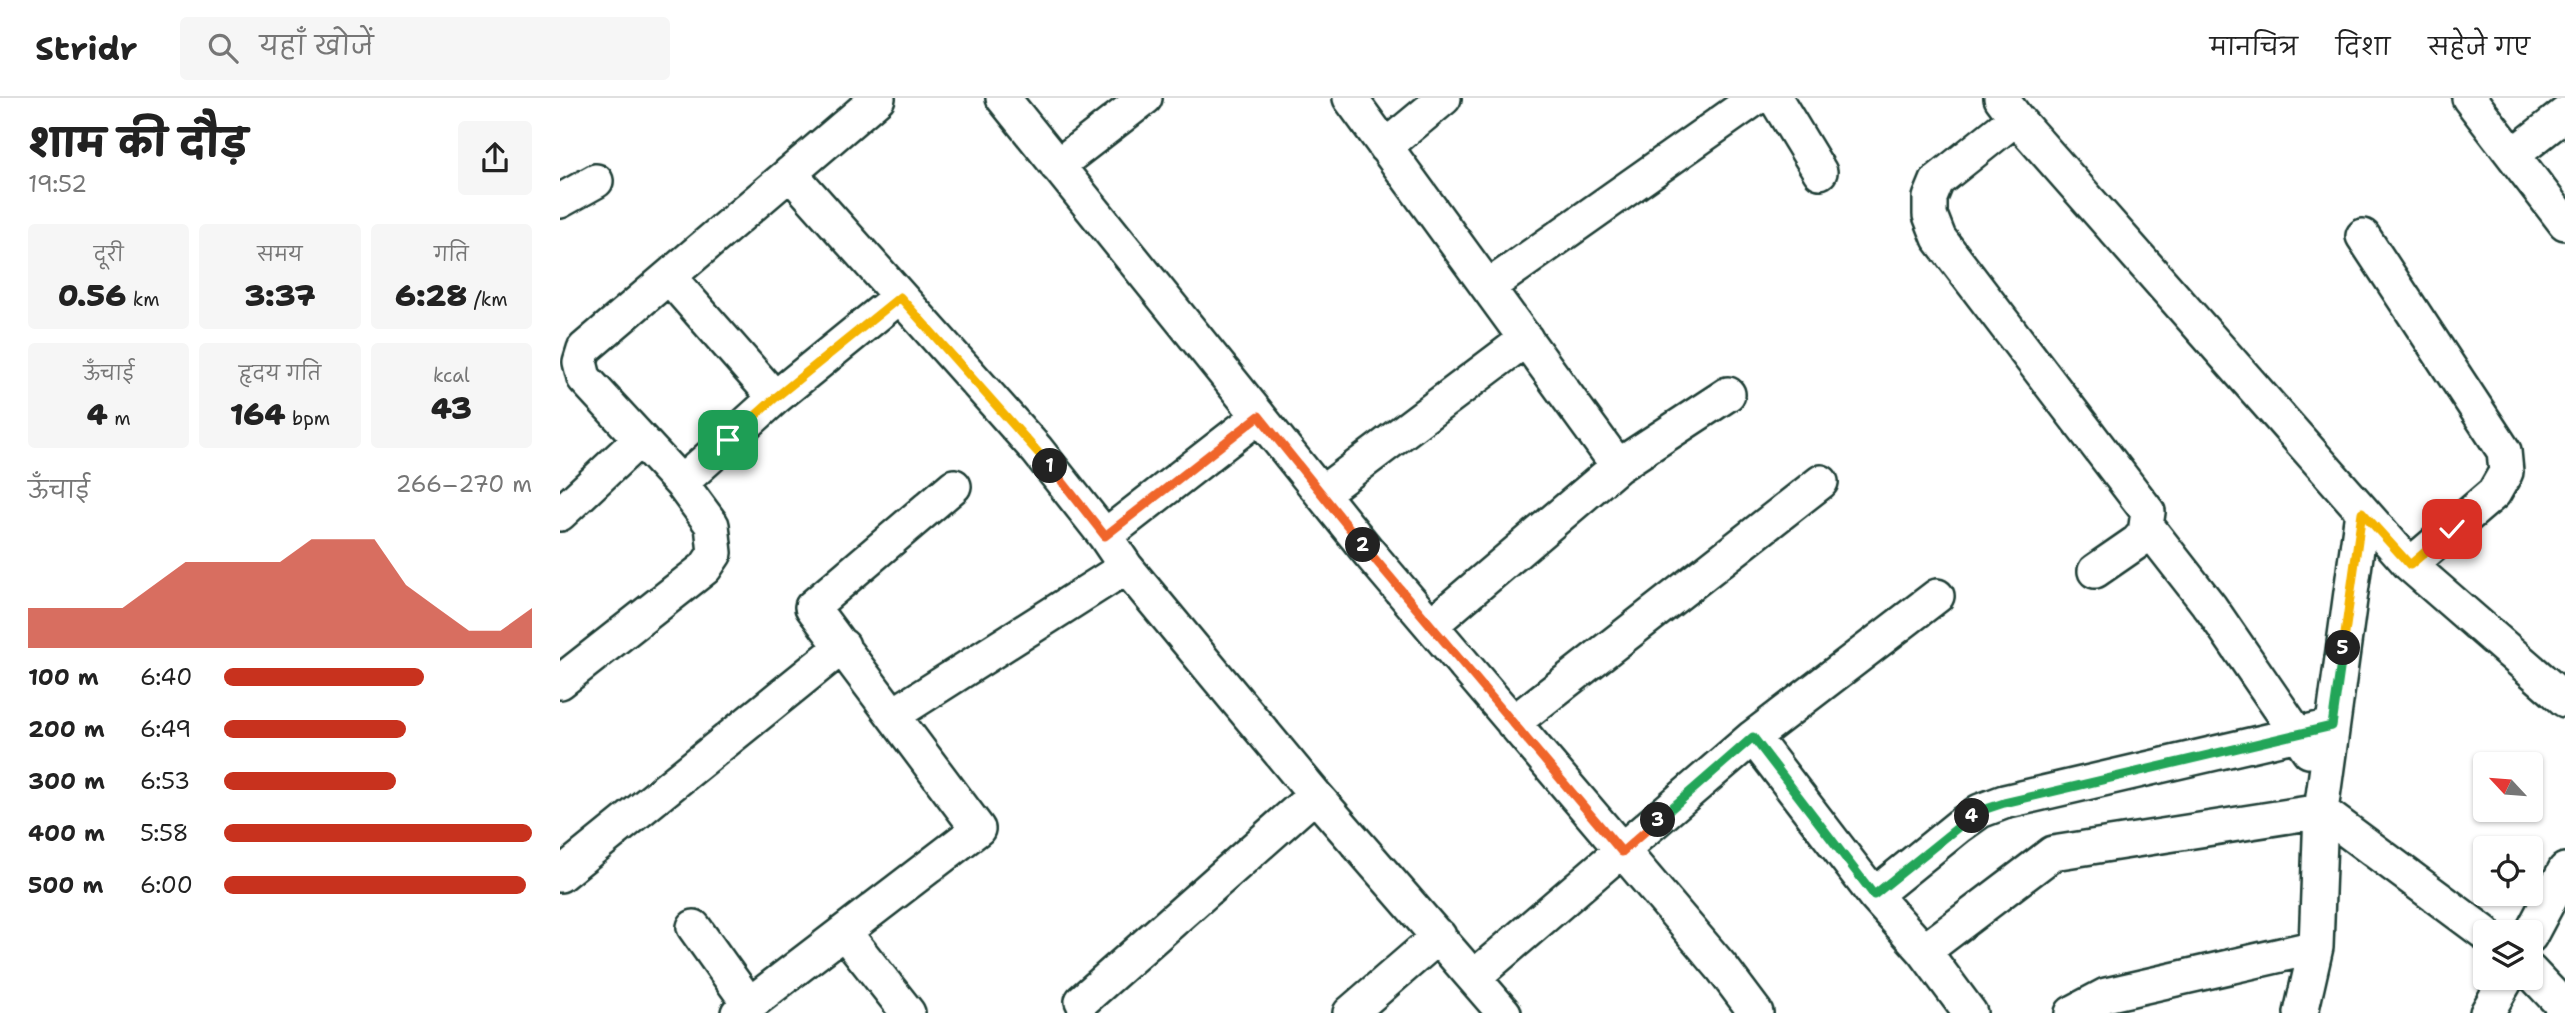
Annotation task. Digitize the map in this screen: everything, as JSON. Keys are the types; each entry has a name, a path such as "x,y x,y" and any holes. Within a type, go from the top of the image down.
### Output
{"street":[{"path":"1003,98 1322,493 1513,723 1723,969 1756,1013"},
{"path":"1057,166 1145,98"},
{"path":"1350,98 1618,466"},
{"path":"1385,147 1444,98"},
{"path":"1488,287 1756,98"},
{"path":"1775,98 1820,172"},
{"path":"2469,98 2565,223"},
{"path":"560,682 705,568 715,553 712,525 681,483 584,378 580,362 584,349 872,100"},
{"path":"2095,571 2137,542 2145,533 2148,512 1939,238 1930,215 1930,198 1937,181 2008,108 2410,565 2565,700"},
{"path":"2513,155 2565,114"},
{"path":"790,173 1037,450 1126,566 1315,795 1503,1013"},
{"path":"560,201 596,181"},
{"path":"2363,236 2504,451 2506,472 2494,493 2410,565"},
{"path":"669,277 775,398"},
{"path":"681,483 775,398 900,297"},
{"path":"1322,493 1525,339"},
{"path":"1431,625 1618,466 1728,394"},
{"path":"1105,536 1259,416"},
{"path":"560,514 640,439"},
{"path":"1513,723 1821,482"},
{"path":"694,927 758,1006 844,932 978,829 812,607 954,486"},
{"path":"2301,1013 2316,947 2321,811 2362,512"},
{"path":"2147,526 2211,608 2325,774"},
{"path":"893,715 1126,566"},
{"path":"1474,977 1753,737 1937,596"},
{"path":"560,875 843,646"},
{"path":"1874,895 1980,811 2004,803 2332,726"},
{"path":"1753,737 1874,895 1924,951 1970,1013"},
{"path":"1082,1001 1315,795"},
{"path":"1924,951 2053,853 2321,811 2473,924"},
{"path":"2538,920 2565,870"},
{"path":"844,932 908,1013"},
{"path":"1350,1013 1439,936"},
{"path":"2072,1013 2106,995 2316,947"},
{"path":"2543,985 2565,1008"},
{"path":"2487,1013 2500,990"}],"route":[{"path":"728,440 775,398 900,297 1037,450 1105,536 1259,416 1370,554 1622,852 1753,737 1874,895 1980,811 2004,803 2332,726 2362,512 2410,565 2452,529"}]}
